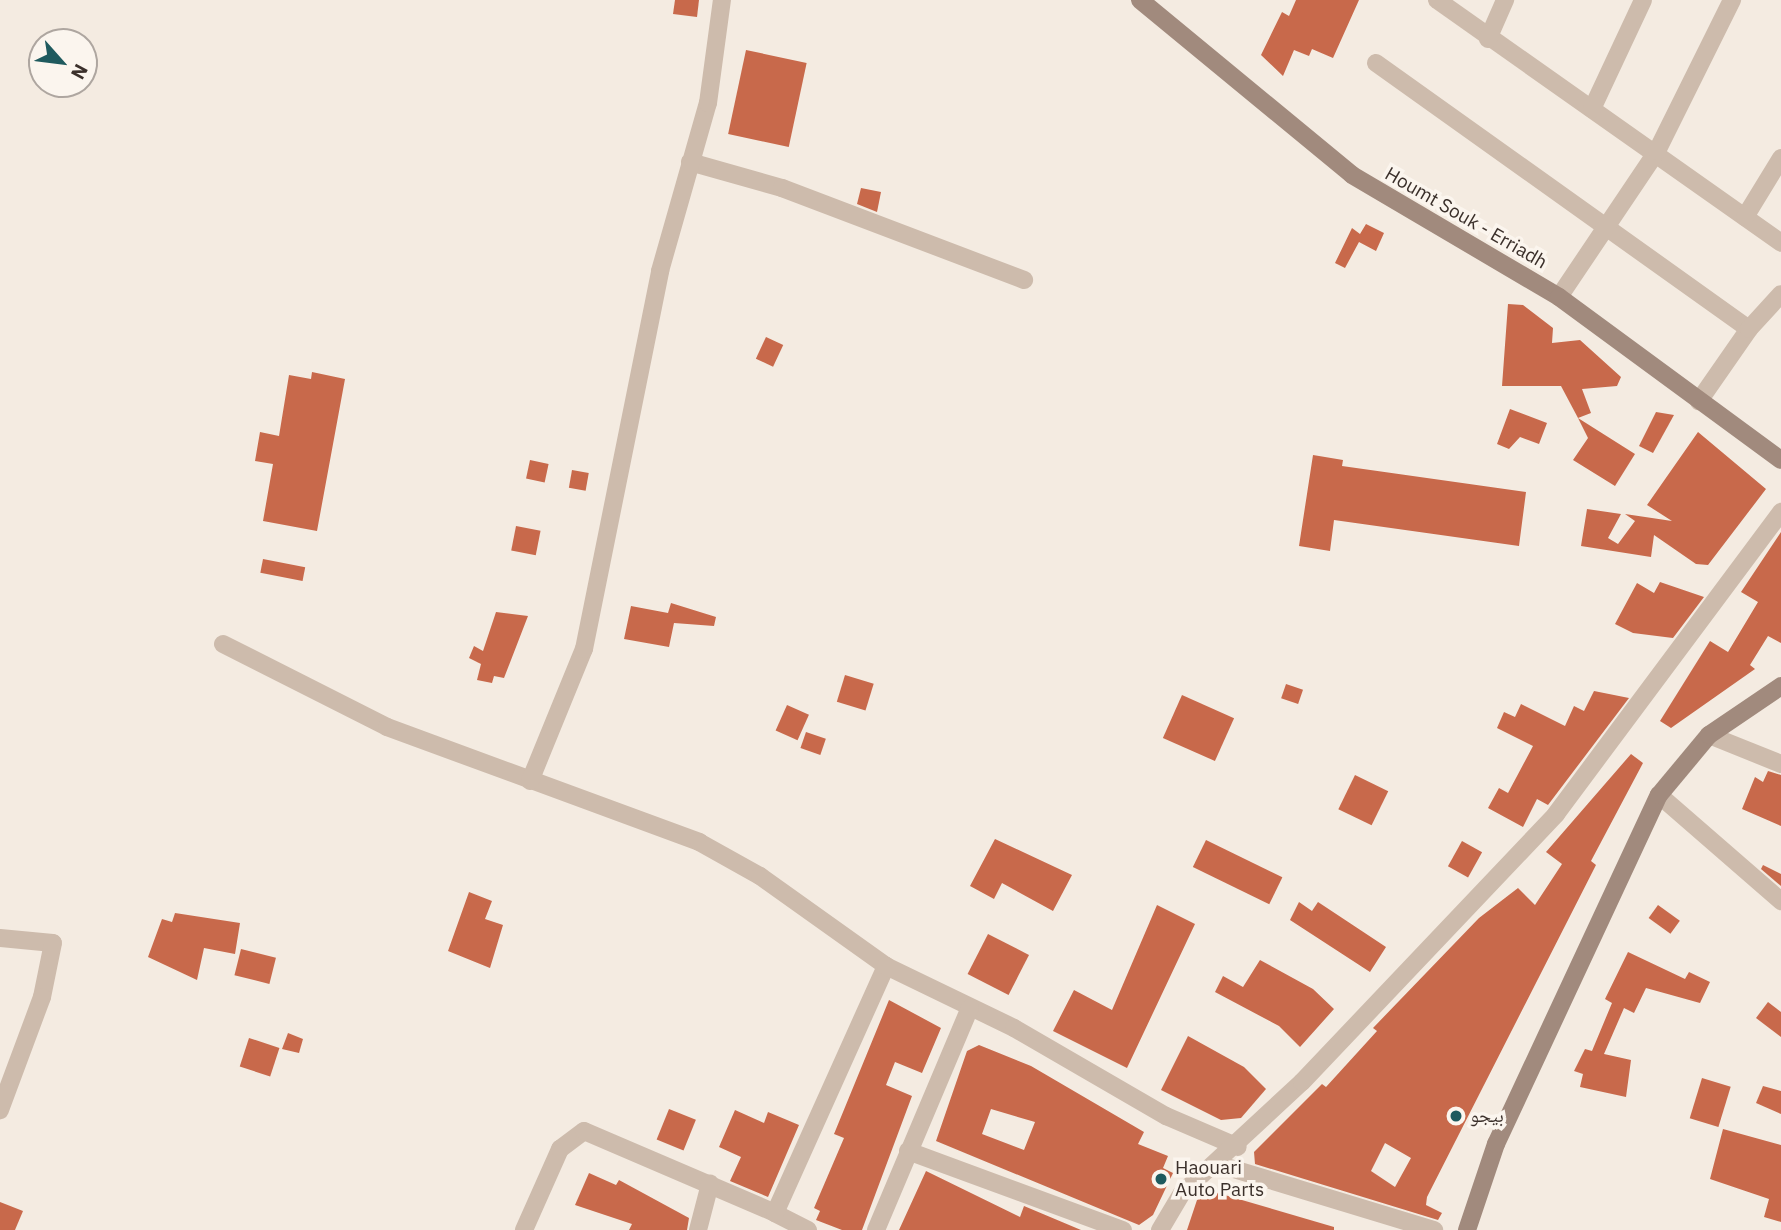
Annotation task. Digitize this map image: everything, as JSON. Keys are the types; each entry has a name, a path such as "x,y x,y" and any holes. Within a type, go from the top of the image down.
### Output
{"street":[{"path":"530,780 584,649 660,271 708,103 722,0"},
{"name":"Houmt Souk - Erriadh","path":"1140,0 1352,174 1559,296 1781,460"},
{"path":"1437,0 1488,39 1657,151 1781,243"},
{"path":"1488,39 1504,0"},
{"path":"1592,109 1643,0"},
{"path":"1559,296 1657,151 1732,0"},
{"path":"1376,63 1608,224 1749,328"},
{"path":"1745,217 1781,158"},
{"path":"690,162 782,188 1024,280"},
{"path":"1699,401 1749,328 1781,294"},
{"path":"1160,1230 1182,1193 1238,1146 1556,814 1781,512"},
{"path":"223,643 359,714 699,842 760,876 886,966 970,1008 1156,1111 1238,1146"},
{"path":"1467,1230 1496,1144 1659,795 1709,735 1781,686"},
{"path":"1709,735 1781,764"},
{"path":"1659,795 1781,901"},
{"path":"0,938 53,943 42,997 0,1110"},
{"path":"775,1213 886,966"},
{"path":"876,1230 970,1008"},
{"path":"524,1230 560,1149 576,1132 600,1135 808,1230"},
{"path":"908,1151 1123,1230"},
{"path":"1217,1164 1434,1230"},
{"path":"698,1230 710,1184"}],"building":[{"path":"675,0 699,0 697,17 673,14"},
{"path":"1296,0 1359,0 1333,58 1312,49 1309,56 1294,50 1283,76 1261,55 1282,12 1289,16"},
{"path":"746,50 807,63 789,147 728,134"},
{"path":"861,188 881,192 877,212 857,204"},
{"path":"1366,224 1384,233 1376,251 1359,242 1345,268 1335,263 1352,228 1360,234"},
{"path":"1508,304 1523,305 1553,328 1552,343 1580,340 1621,377 1617,386 1582,389 1591,413 1578,418 1561,386 1502,386"},
{"path":"766,337 783,345 773,367 756,359"},
{"path":"312,372 345,379 317,531 263,521 273,464 255,461 260,432 279,436 289,375 311,379"},
{"path":"1510,409 1547,423 1539,444 1520,437 1509,449 1497,444"},
{"path":"1656,412 1674,415 1653,453 1639,446"},
{"path":"1578,418 1635,454 1615,486 1573,460 1588,438"},
{"path":"1698,432 1766,489 1708,565 1696,564 1654,535 1651,557 1581,546 1587,509 1621,514 1608,538 1618,544 1635,521 1625,514 1672,521 1647,505"},
{"path":"1313,455 1343,460 1342,466 1526,492 1519,546 1334,520 1330,551 1299,546"},
{"path":"530,460 549,464 545,483 526,479"},
{"path":"572,470 589,473 586,491 569,488"},
{"path":"516,526 541,531 536,555 511,551"},
{"path":"1781,532 1781,643 1768,636 1750,665 1755,669 1671,728 1660,721 1710,641 1728,652 1758,602 1741,592"},
{"path":"263,559 305,567 303,581 260,573"},
{"path":"1660,582 1704,597 1673,638 1633,633 1615,624 1637,583 1654,593"},
{"path":"671,603 716,617 714,626 674,623 669,647 624,639 631,606 668,613"},
{"path":"496,612 528,616 504,678 494,676 492,683 477,680 481,664 469,658 474,646 483,651"},
{"path":"845,675 874,684 866,711 837,702"},
{"path":"1286,684 1303,690 1298,704 1281,698"},
{"path":"1594,691 1629,698 1548,805 1537,799 1523,827 1488,808 1499,788 1508,793 1533,746 1497,728 1504,712 1515,717 1521,704 1565,726 1574,706 1584,711"},
{"path":"1182,695 1234,718 1215,761 1163,738"},
{"path":"787,705 809,715 798,740 776,731"},
{"path":"806,732 826,739 820,755 800,748"},
{"path":"1631,754 1643,763 1591,861 1596,865 1427,1197 1426,1205 1442,1213 1438,1220 1255,1164 1254,1152 1322,1084 1326,1087 1377,1031 1373,1028 1479,918 1518,888 1535,905 1562,864 1546,852","holes":["1385,1143 1411,1158 1395,1187 1371,1171"]},
{"path":"1768,771 1781,775 1781,826 1742,809 1755,777 1763,782"},
{"path":"1355,775 1388,791 1372,825 1338,809"},
{"path":"995,839 1072,875 1053,911 1002,883 994,899 970,886"},
{"path":"1206,840 1282,877 1269,904 1193,867"},
{"path":"1462,841 1482,852 1468,878 1448,866"},
{"path":"1763,865 1781,874 1781,886 1761,869"},
{"path":"469,892 492,901 485,919 503,925 490,968 448,951"},
{"path":"1299,902 1312,911 1318,902 1386,947 1370,972 1290,920"},
{"path":"1157,905 1195,924 1127,1068 1053,1031 1074,990 1112,1010"},
{"path":"1658,905 1680,921 1670,934 1649,918"},
{"path":"175,913 240,923 235,954 204,948 197,980 148,957 162,919 172,922"},
{"path":"988,934 1029,955 1009,995 968,974"},
{"path":"241,949 276,958 269,984 234,975"},
{"path":"1628,952 1685,979 1689,972 1710,982 1700,1003 1646,988 1634,1013 1624,1008 1604,1054 1631,1060 1626,1097 1580,1087 1583,1074 1574,1071 1585,1049 1592,1051 1612,1003 1605,999"},
{"path":"1260,960 1313,989 1334,1009 1300,1047 1279,1026 1215,992 1223,976 1243,987"},
{"path":"889,1000 941,1028 922,1073 895,1062 886,1085 912,1096 862,1230 842,1230 816,1220 820,1211 814,1208 844,1138 834,1134"},
{"path":"1768,1002 1781,1012 1781,1037 1756,1018"},
{"path":"288,1033 303,1039 299,1053 282,1049"},
{"path":"1188,1036 1244,1067 1266,1089 1241,1118 1221,1120 1161,1090"},
{"path":"249,1038 279,1048 270,1076 240,1067"},
{"path":"979,1045 1031,1066 1144,1132 1138,1144 1168,1156 1163,1168 1173,1173 1153,1215 1139,1225 936,1141 967,1051","holes":["991,1109 1035,1122 1024,1150 982,1134"]},
{"path":"1702,1078 1731,1087 1718,1127 1690,1118"},
{"path":"1763,1086 1781,1091 1781,1114 1756,1103"},
{"path":"669,1109 696,1120 684,1150 657,1140"},
{"path":"735,1110 764,1123 768,1112 799,1125 768,1197 730,1181 741,1157 719,1147"},
{"path":"1723,1129 1781,1145 1781,1222 1764,1217 1769,1199 1710,1179"},
{"path":"926,1171 1020,1217 1024,1206 1081,1230 899,1230"},
{"path":"589,1173 616,1185 619,1180 689,1218 687,1230 629,1230 632,1224 575,1205"},
{"path":"1211,1191 1334,1227 1334,1230 1187,1230 1197,1200"},
{"path":"0,1202 23,1211 15,1230 0,1230"}],"place":[{"name":"بيجو","path":"1456,1116"},
{"name":"Haouari Auto Parts","path":"1161,1179"}]}
